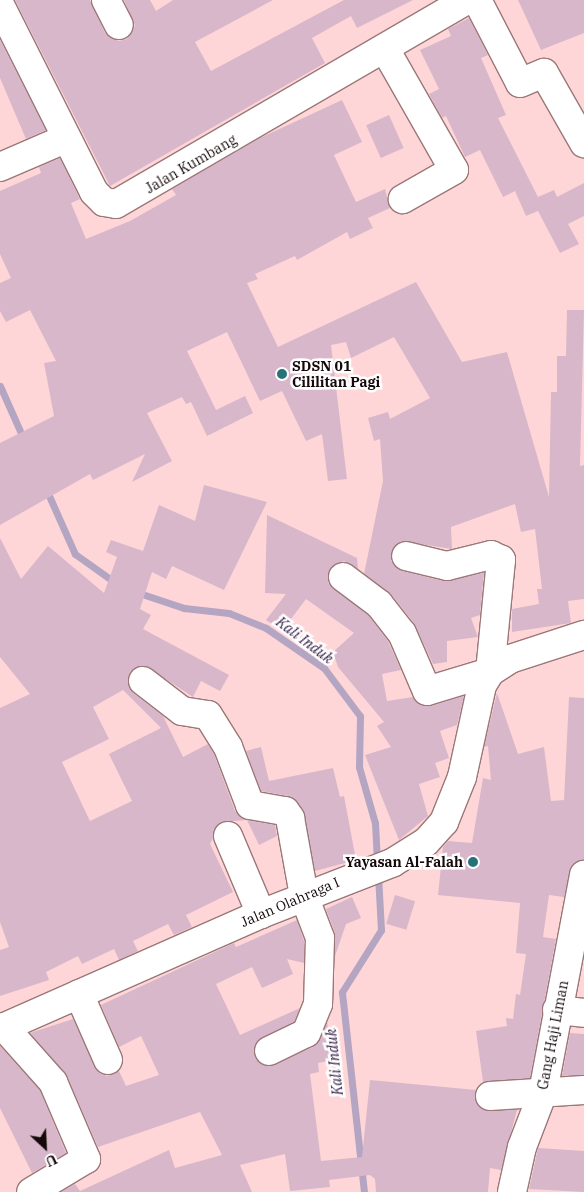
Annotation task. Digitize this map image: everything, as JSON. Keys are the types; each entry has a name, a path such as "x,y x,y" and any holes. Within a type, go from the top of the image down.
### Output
{"street":[{"path":"106,0 119,25"},
{"path":"477,0 520,83 544,73 584,143"},
{"name":"Jalan Kumbang","path":"0,5 65,139 94,192 104,202 116,204 386,49 451,4"},
{"path":"386,49 454,170 403,199"},
{"path":"0,167 65,139"},
{"name":"Jalan Olahraga I","path":"2,1028 261,914 380,866 426,842 444,822 462,777 482,685 490,672 501,560 491,556 447,566 406,556"},
{"path":"343,577 379,604 402,633 427,691 490,672 510,659 584,635"},
{"path":"143,681 182,711 208,715 217,725 250,805 285,811 304,896 320,938 318,1004 306,1033 269,1052"},
{"path":"228,836 261,914"},
{"name":"Gang Haji Liman","path":"512,1192 522,1147 543,1092 584,875"},
{"path":"79,994 108,1060"},
{"path":"558,1010 584,1013"},
{"path":"2,1028 52,1082 86,1159 31,1192"},
{"path":"490,1096 584,1090"}],"building":[{"path":"15,0 90,0 105,33 119,41 127,39 135,26 124,0 150,0 156,11 173,0 273,0 195,42 211,71 344,0 413,0 357,28 351,16 312,38 325,63 110,186"},
{"path":"518,0 584,0 584,33 541,50"},
{"path":"469,18 488,55 481,58 506,115 498,118 538,197 554,190 557,197 584,183 584,216 568,224 579,244 560,253 538,211 526,216 515,191 503,197 480,150 465,157 446,116 442,118 429,94 439,89 420,50 451,36 448,29"},
{"path":"0,40 46,130 26,139 0,78"},
{"path":"342,100 362,142 334,155 356,202 385,189 390,208 368,218 373,228 350,239 347,232 297,260 295,256 255,274 258,279 247,283 278,347 416,282 462,362 507,352 549,497 551,392 557,392 557,356 566,356 567,310 584,310 580,466 584,465 584,599 568,601 571,623 512,632 512,609 539,604 537,589 542,589 535,529 521,532 515,504 451,527 452,549 401,541 391,553 391,561 402,571 444,581 484,573 480,615 471,618 478,637 447,641 447,662 433,664 414,623 391,594 364,574 383,481 380,439 374,441 368,418 388,412 390,419 430,398 394,337 351,358 346,342 331,345 347,479 328,481 322,434 306,441 282,391 260,401 227,332 187,351 216,410 245,396 253,413 207,436 191,402 186,404 182,397 147,413 172,461 132,482 145,454 93,480 90,474 0,525 0,443 54,416 44,363 56,361 30,310 6,322 0,311 0,283 11,278 0,254 0,191 41,173 39,167 60,158 80,199 71,203 86,239 130,221 176,195 172,189 260,138"},
{"path":"389,115 404,148 381,158 366,125"},
{"path":"204,485 267,502 224,590 172,566 166,579 152,572 140,609 151,615 143,629 229,675 220,691 201,681 193,697 146,666 131,671 128,679 133,693 163,716 183,757 208,744 214,754 235,811 246,820 221,822 210,844 233,892 186,915 192,927 174,935 168,924 133,941 138,951 119,960 114,949 82,964 78,956 46,972 49,980 0,996 0,950 9,947 0,922 0,708 30,694 0,657 0,538 21,579 48,546 104,593 117,557 106,552 111,540 143,551 159,505 195,521","holes":["123,690 161,728 109,754 132,801 90,821 62,762 109,739 93,707"]},
{"path":"267,515 357,558 358,569 344,561 331,567 328,583 368,615 388,641 401,670 382,674 387,701 413,697 431,706 464,696 457,725 440,731 449,758 435,763 440,777 419,784 428,816 399,840 365,755 391,747 377,726 384,722 338,667 333,652 354,633 306,599 282,631 266,620 286,594 265,593"},
{"path":"497,693 518,754 544,747 551,801 564,800 569,697 584,698 584,860 572,865 564,897 549,895 543,937 556,939 530,1078 483,1082 476,1031 507,1026 506,1018 513,1019 516,994 520,995 526,954 516,953 520,903 438,895 443,847 448,841 472,843 483,778 491,780 488,746 484,747"},
{"path":"261,747 269,781 333,768 340,797 344,796 356,860 315,871 303,809 288,796 261,791 246,751"},
{"path":"247,820 275,825 277,836 259,845"},
{"path":"395,895 415,901 406,930 386,924"},
{"path":"352,897 361,918 346,924 335,956 335,933 326,909"},
{"path":"297,920 304,941 304,963 287,959 293,974 262,988 252,967 216,984 240,1035 300,1008 294,1022 256,1043 255,1058 267,1066 313,1047 327,1022 334,1060 318,1063 319,1072 310,1074 321,1161 362,1157 370,1080 476,1090 477,1104 484,1110 517,1110 501,1170 490,1168 488,1192 376,1192 375,1179 370,1175 329,1180 330,1187 290,1191 285,1154 240,1165 252,1192 61,1192 75,1184 80,1191 169,1150 175,1168 222,1155 200,1112 98,1147 67,1076 30,1033 73,1019 99,1073 107,1076 119,1071 126,1086 159,1075 141,1036 119,1047 101,1005 234,943 236,947"},
{"path":"570,1033 584,1034 584,1075 562,1076"},
{"path":"0,1046 40,1090 66,1153 32,1173 0,1108"},
{"path":"538,1148 584,1151 584,1192 529,1189"}],"waterway":[{"name":"Kali Induk","path":"0,386 24,440"},
{"name":"Kali Induk","path":"46,489 75,554 117,584"},
{"name":"Kali Induk","path":"136,592 184,608 229,613 266,628 324,668 360,716 359,767 375,823 377,862"},
{"name":"Kali Induk","path":"364,1192 342,992 381,930 378,875"}],"place":[{"name":"SDSN 01 Cililitan Pagi","path":"282,374"},
{"name":"Yayasan Al-Falah","path":"473,862"}]}
